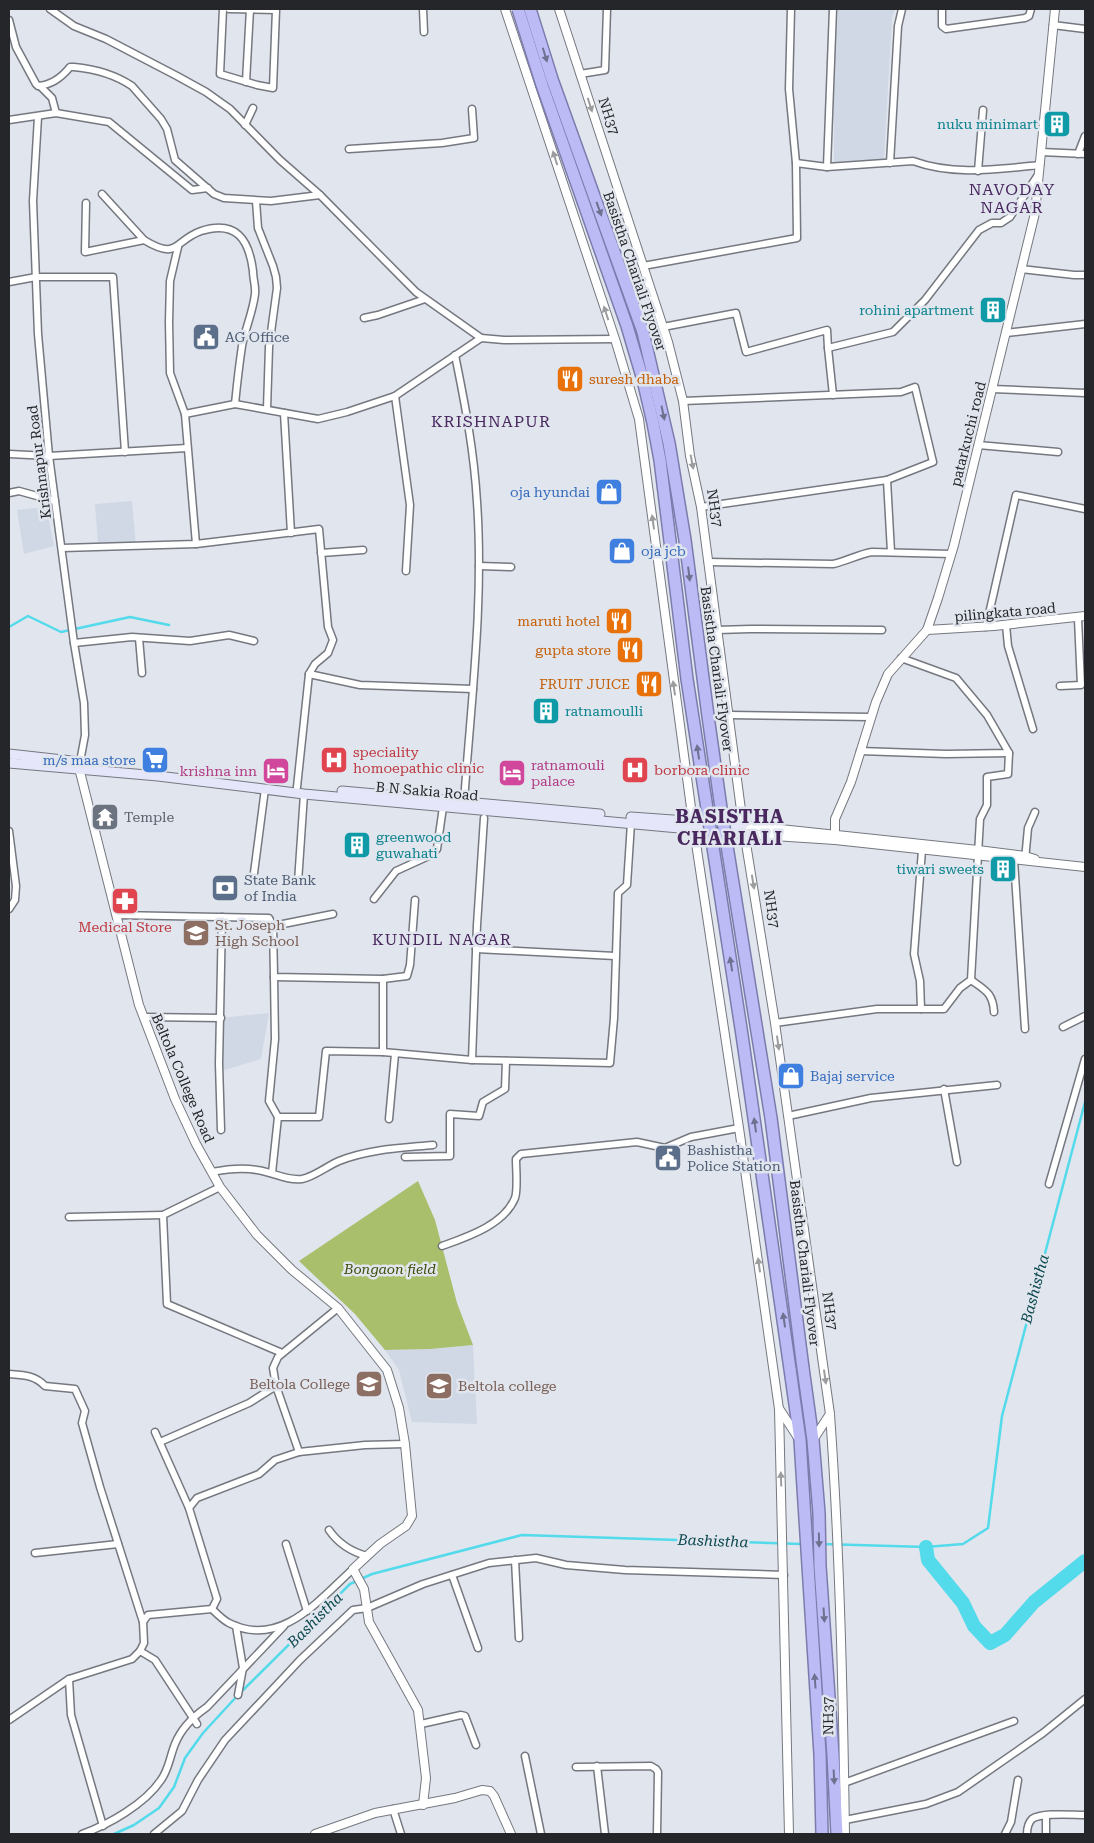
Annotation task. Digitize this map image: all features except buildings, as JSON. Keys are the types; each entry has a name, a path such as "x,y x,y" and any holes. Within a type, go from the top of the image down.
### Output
{"highway":[{"name":"Basistha Chariali Flyover","path":"518,9 542,85 627,326 653,423 660,460 687,679 744,1045 800,1440"},
{"name":"Basistha Chariali Flyover","path":"530,9 555,88 643,332 670,443 684,530 724,823 771,1118 813,1440"},
{"path":"800,1440 820,1754 822,1834"},
{"path":"813,1440 819,1513 820,1566 837,1834"}],"main road":[{"name":"B N Sakia Road","path":"9,754 265,789 464,802 694,826"},
{"name":"B N Sakia Road","path":"9,763 79,765 443,807 631,823 694,826"},
{"path":"694,826 744,829"}],"street":[{"path":"50,9 74,26 106,39 206,92 230,109 416,292 481,338 504,340 615,339"},
{"path":"223,9 220,74 273,88 276,10 229,9"},
{"path":"246,82 250,9"},
{"path":"423,9 424,32"},
{"path":"505,9 615,339 639,419 694,826 779,1409 789,1834"},
{"name":"NH37","path":"559,9 663,327 683,401 690,456 701,507 744,829 775,1023 830,1414 842,1632 845,1834"},
{"path":"580,74 605,70 607,9"},
{"path":"642,266 797,238 796,163 790,89 790,9"},
{"path":"827,167 833,9"},
{"path":"890,163 898,26 902,9"},
{"path":"942,9 942,26 946,29 1025,18 1029,16 1031,9"},
{"name":"patarkuchi road","path":"835,837 835,819 851,782 871,716 888,674 927,630 951,554 1035,213 1055,9"},
{"path":"9,20 16,47 36,84 52,98 56,113"},
{"path":"1053,25 1085,29"},
{"path":"40,86 59,79 69,68 74,67 106,72 132,86 161,119 167,129 176,160 214,194 224,198 256,201 320,196"},
{"path":"245,125 253,108"},
{"path":"349,149 442,143 474,138 472,109"},
{"path":"978,171 983,110"},
{"path":"9,120 56,113 109,122 192,190 208,188"},
{"name":"Krishnapur Road","path":"38,117 33,201 38,334 49,456 84,703 85,735 79,765"},
{"path":"1041,152 1082,154 1085,136"},
{"path":"796,163 827,167 913,161 924,166 950,170 978,171 1040,165"},
{"path":"828,348 893,332 925,300 979,230 992,223 1001,223 1010,216 1039,174"},
{"path":"102,194 144,240 153,246 167,250 178,247"},
{"path":"256,201 258,228 273,266 277,288 269,347 267,409"},
{"path":"86,203 85,252 144,240"},
{"path":"196,544 184,414 170,373 170,281 178,247 189,235 210,228 225,228 239,234 250,255 255,292 242,343 236,404"},
{"path":"1022,268 1085,275"},
{"path":"9,282 36,278 113,278 125,452"},
{"path":"364,318 425,299"},
{"path":"663,327 736,313 746,352 827,330 834,395"},
{"path":"1006,333 1085,324"},
{"path":"184,414 236,404 318,419 347,412 395,396 481,338"},
{"path":"454,355 470,432 477,503 478,635 464,802"},
{"path":"683,401 901,392 915,387 934,462 887,480 701,507"},
{"path":"992,389 1085,392"},
{"path":"395,396 410,505 406,570"},
{"path":"284,413 291,533"},
{"path":"978,445 1058,452"},
{"path":"9,454 49,456 187,448"},
{"path":"887,480 891,552"},
{"path":"9,493 19,491 55,501"},
{"path":"986,627 1016,495 1085,509"},
{"path":"62,548 196,544 319,529 328,627 333,640 328,653 314,664 309,674 300,791 298,882"},
{"path":"321,553 363,550"},
{"path":"708,562 833,564 872,552 951,554"},
{"path":"478,566 511,567"},
{"path":"1060,686 1081,685 1081,618"},
{"name":"pilingkata road","path":"927,630 986,627 1081,618"},
{"path":"1006,625 1008,646 1033,729"},
{"path":"717,630 882,630"},
{"path":"74,643 139,638 190,641 229,635 254,641"},
{"path":"139,638 142,673"},
{"path":"901,658 956,678 987,715 1009,753 1008,774 987,777 987,805 980,819 971,980"},
{"path":"309,674 360,685 473,689"},
{"path":"729,715 871,716"},
{"path":"860,752 1009,753"},
{"name":"Beltola College Road","path":"79,765 139,1005 196,1144 220,1187 257,1235 292,1270 338,1308 387,1370 399,1408 406,1444 412,1516 406,1526 380,1544 367,1556 355,1572"},
{"path":"254,873 265,789"},
{"path":"374,899 396,871 431,855 437,849 443,807"},
{"path":"1025,858 1028,828 1035,812"},
{"path":"472,1060 476,948 484,818"},
{"path":"278,1117 319,1117 326,1051 383,1052 472,1060 610,1063 614,1018 618,893 627,885 631,823"},
{"path":"744,829 1025,858 1085,867"},
{"path":"9,831 16,886 15,900 9,909"},
{"path":"835,837 922,850 978,853 1014,860 1025,858"},
{"path":"921,1009 920,981 914,954 922,850"},
{"path":"1014,860 1025,1029"},
{"path":"274,977 383,979 407,976 410,965 415,900"},
{"path":"273,926 333,914"},
{"path":"116,915 269,918 273,926 275,1039 269,1101 278,1117 272,1173"},
{"path":"221,1130 219,1064 222,917"},
{"path":"476,948 615,956"},
{"path":"383,979 383,1052"},
{"path":"775,1023 877,1009 944,1009 960,988 971,980"},
{"path":"971,980 990,994 994,1000 994,1012"},
{"path":"1063,1027 1085,1016"},
{"path":"144,1017 221,1018"},
{"path":"389,1119 395,1054"},
{"path":"1049,1184 1085,1059"},
{"path":"406,1156 450,1156 450,1114 479,1116 483,1102 505,1089 506,1061"},
{"path":"788,1116 871,1098 997,1085"},
{"path":"944,1090 957,1162"},
{"path":"442,1246 473,1234 501,1218 515,1197 516,1159 521,1154 638,1142 665,1148 691,1137 739,1128"},
{"path":"212,1172 231,1168 272,1173 292,1180 304,1179 340,1161 366,1153 433,1144"},
{"path":"70,1217 163,1215 220,1187"},
{"path":"163,1215 167,1304 282,1353"},
{"path":"299,1452 276,1386 273,1368 282,1353 338,1308"},
{"path":"9,1374 30,1376 45,1386 76,1390 84,1411 82,1422 143,1622 144,1642 140,1651 132,1659 70,1679 9,1720"},
{"path":"160,1442 249,1403 276,1386"},
{"path":"779,1409 800,1440"},
{"path":"813,1440 830,1414"},
{"path":"155,1432 189,1508 216,1599 212,1609"},
{"path":"189,1508 197,1498 258,1474 275,1460 299,1452 365,1445 406,1444"},
{"path":"329,1530 347,1548 367,1556"},
{"path":"35,1554 118,1544"},
{"path":"286,1544 307,1611"},
{"path":"154,1834 182,1811 198,1780 225,1740 294,1667 353,1610 367,1608 423,1584 489,1563 536,1558 566,1565 625,1570 784,1575"},
{"path":"515,1560 518,1638"},
{"path":"82,1834 103,1826 145,1798 161,1780 169,1764 175,1743 193,1717 207,1707 284,1626 307,1611 355,1572 364,1589 369,1622 418,1710 426,1778 423,1805"},
{"path":"452,1575 478,1648"},
{"path":"143,1622 148,1615 212,1609 228,1623 252,1630 270,1630 284,1626"},
{"path":"236,1626 243,1668 238,1695"},
{"path":"140,1651 154,1660 198,1724"},
{"path":"70,1679 71,1714 103,1826"},
{"path":"845,1820 926,1804 958,1792 1084,1702"},
{"path":"420,1724 461,1715 465,1716 476,1745"},
{"path":"844,1783 1014,1720"},
{"path":"525,1756 541,1834"},
{"path":"576,1766 651,1766 656,1769 658,1772 657,1834"},
{"path":"597,1766 605,1834"},
{"path":"1005,1834 1011,1822 1018,1780"},
{"path":"315,1834 375,1813 423,1805 482,1790 490,1791 494,1796 511,1834"},
{"path":"393,1809 401,1834"},
{"path":"1027,1834 1028,1824 1033,1818 1085,1815"},
{"path":"1046,1816 1046,1834"}],"shaded area":[{"path":"838,9 895,9 892,18 884,159 834,163 834,102"},
{"path":"132,501 136,546 98,544 95,504"},
{"path":"46,507 54,546 24,554 17,510"},
{"name":"St. Joseph High School","path":"201,919 206,946 191,946 187,920"},
{"path":"269,1013 261,1059 218,1072 221,1018"},
{"name":"Beltola college","path":"473,1345 477,1424 412,1422 399,1370 385,1350 430,1349"}],"green space":[{"name":"Bongaon field","path":"418,1181 435,1220 457,1303 473,1345 430,1349 385,1350 355,1314 299,1261"}],"waterway":[{"path":"9,627 28,616 61,632 130,617 169,625"},
{"name":"Bashistha","path":"822,1544 926,1547 963,1544 988,1528 1002,1416 1085,1102"},
{"name":"Bashistha","path":"114,1834 134,1825 159,1808 174,1787 185,1758 203,1733 238,1695 350,1584 372,1574 522,1535 802,1544"},
{"path":"926,1547 928,1560 963,1603 974,1626 990,1643 1005,1635 1034,1602 1085,1561"}],"place":[{"name":"nuku minimart","path":"1057,124"},
{"name":"rohini apartment","path":"993,310"},
{"name":"AG Office","path":"206,337"},
{"name":"suresh dhaba","path":"570,379"},
{"name":"oja hyundai","path":"609,492"},
{"name":"oja jcb","path":"622,551"},
{"name":"maruti hotel","path":"619,621"},
{"name":"gupta store","path":"630,650"},
{"name":"FRUIT JUICE","path":"649,684"},
{"name":"ratnamoulli","path":"546,711"},
{"name":"m/s maa store","path":"155,760"},
{"name":"speciality homoepathic clinic","path":"334,760"},
{"name":"borbora clinic","path":"635,770"},
{"name":"krishna inn","path":"276,771"},
{"name":"ratnamouli palace","path":"512,773"},
{"name":"Temple","path":"105,817"},
{"name":"greenwood guwahati","path":"357,845"},
{"name":"tiwari sweets","path":"1003,869"},
{"name":"State Bank of India","path":"225,888"},
{"name":"Medical Store","path":"125,901"},
{"name":"St. Joseph High School","path":"196,933"},
{"name":"Bajaj service","path":"791,1076"},
{"name":"Bashistha Police Station","path":"668,1158"},
{"name":"Beltola College","path":"369,1384"},
{"name":"Beltola college","path":"439,1386"}],"district":[{"name":"NAVODAY NAGAR","path":"1012,198"},
{"name":"KRISHNAPUR","path":"491,421"},
{"name":"BASISTHA CHARIALI","path":"730,827"},
{"name":"KUNDIL NAGAR","path":"442,939"}]}
